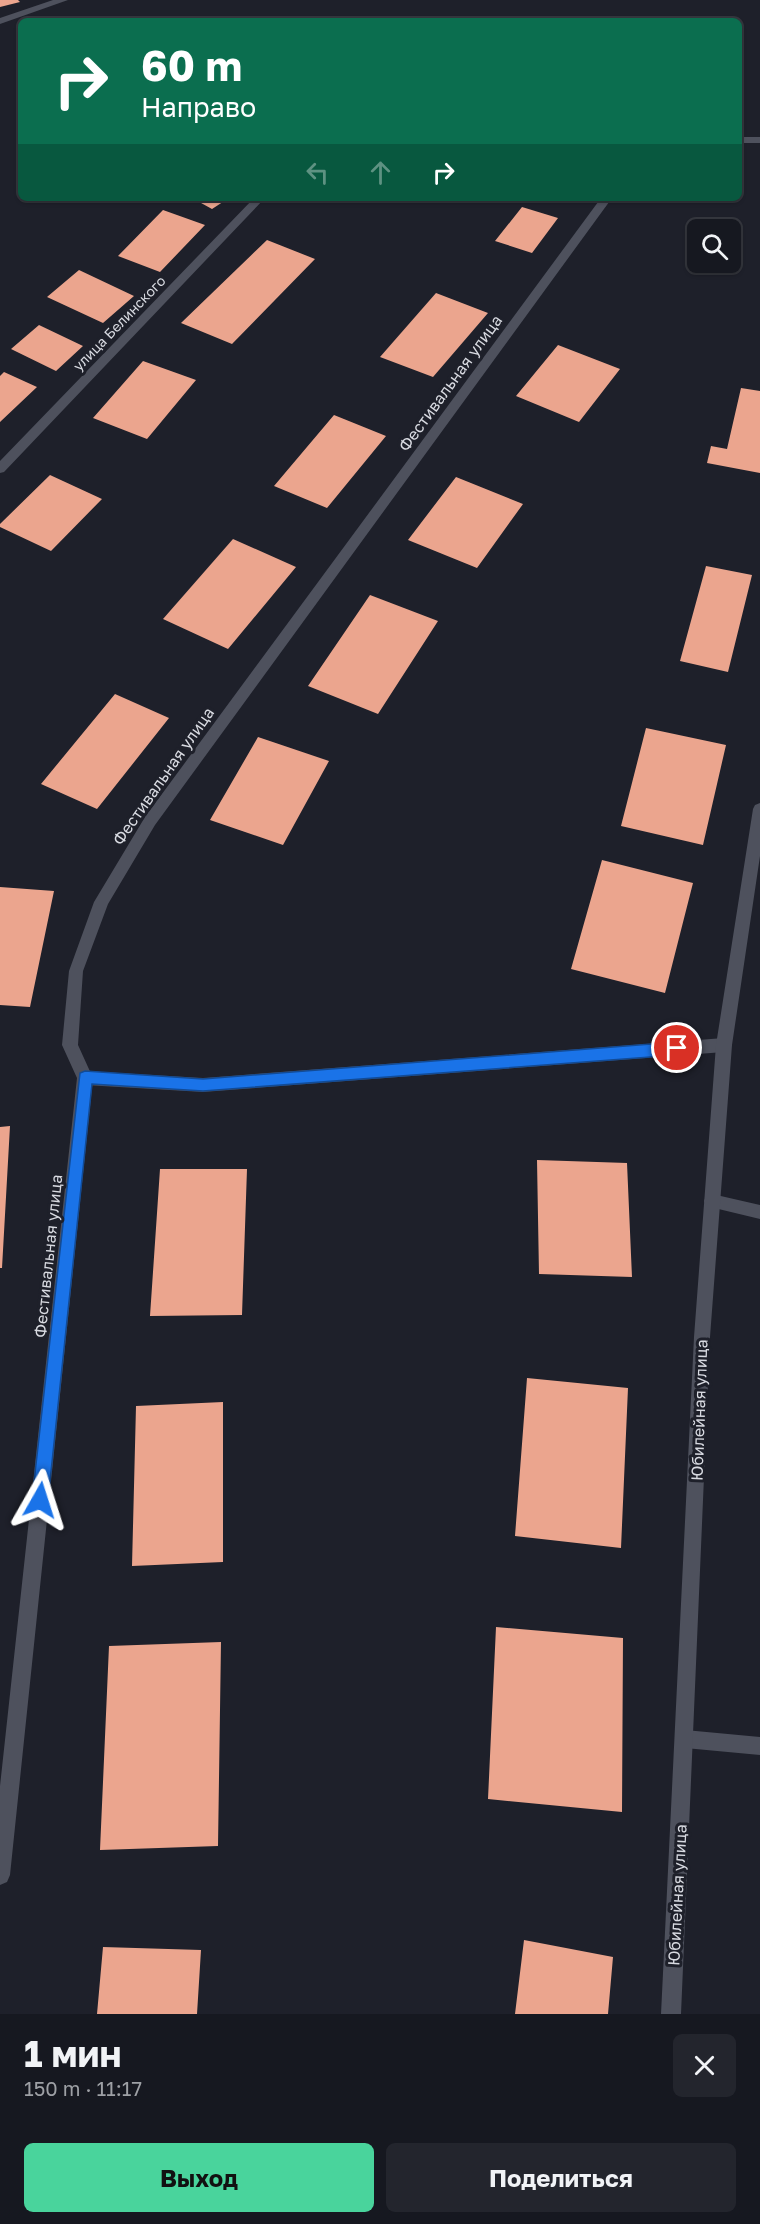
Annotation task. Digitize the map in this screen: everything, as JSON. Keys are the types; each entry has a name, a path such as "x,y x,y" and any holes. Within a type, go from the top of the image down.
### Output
{"street":[{"path":"0,21 63,0"},
{"path":"742,140 760,140"},
{"name":"улица Белинского","path":"0,469 257,201"},
{"name":"Фестивальная улица","path":"0,1875 85,1078 70,1045 76,971 101,902 150,821 606,201"},
{"name":"Юбилейная улица","path":"671,2014 702,1349 712,1201 724,1045 760,809"},
{"path":"85,1078 203,1085 724,1045"},
{"path":"712,1201 760,1212"},
{"path":"685,1739 760,1746"}],"building":[{"path":"0,0 18,0 20,2 0,7"},
{"path":"197,201 224,201 212,209"},
{"path":"522,207 558,218 532,253 495,241"},
{"path":"163,210 205,225 160,272 118,256"},
{"path":"267,240 315,259 232,344 181,323"},
{"path":"79,270 134,296 103,323 47,297"},
{"path":"436,293 488,313 433,377 380,357"},
{"path":"39,325 83,346 56,371 11,349"},
{"path":"558,345 620,369 579,422 516,396"},
{"path":"143,361 196,380 147,439 93,418"},
{"path":"4,372 37,387 0,422 0,376"},
{"path":"741,388 760,391 760,473 707,463 711,446 727,449"},
{"path":"334,415 386,436 327,508 274,486"},
{"path":"50,475 102,499 51,551 0,527 0,524"},
{"path":"456,477 523,504 477,568 408,540"},
{"path":"233,539 296,567 228,649 163,619"},
{"path":"706,566 752,575 728,672 680,661"},
{"path":"370,595 438,621 378,714 308,686"},
{"path":"115,694 169,718 97,809 41,784"},
{"path":"646,728 726,745 703,845 621,826"},
{"path":"258,737 329,761 283,845 210,820"},
{"path":"602,860 693,883 665,993 571,969"},
{"path":"0,887 54,891 30,1007 0,1005"},
{"path":"10,1126 2,1268 0,1268 0,1127"},
{"path":"537,1160 627,1163 632,1277 539,1274"},
{"path":"160,1169 247,1169 242,1315 150,1316"},
{"path":"527,1378 628,1388 621,1548 515,1536"},
{"path":"223,1402 223,1562 132,1566 136,1406"},
{"path":"496,1627 623,1638 622,1812 488,1799"},
{"path":"221,1642 218,1846 100,1850 109,1646"},
{"path":"524,1940 613,1957 608,2014 515,2014"},
{"path":"103,1947 201,1950 197,2014 97,2014"}],"route":[{"path":"40,1500 85,1078 203,1085 677,1048"}]}
